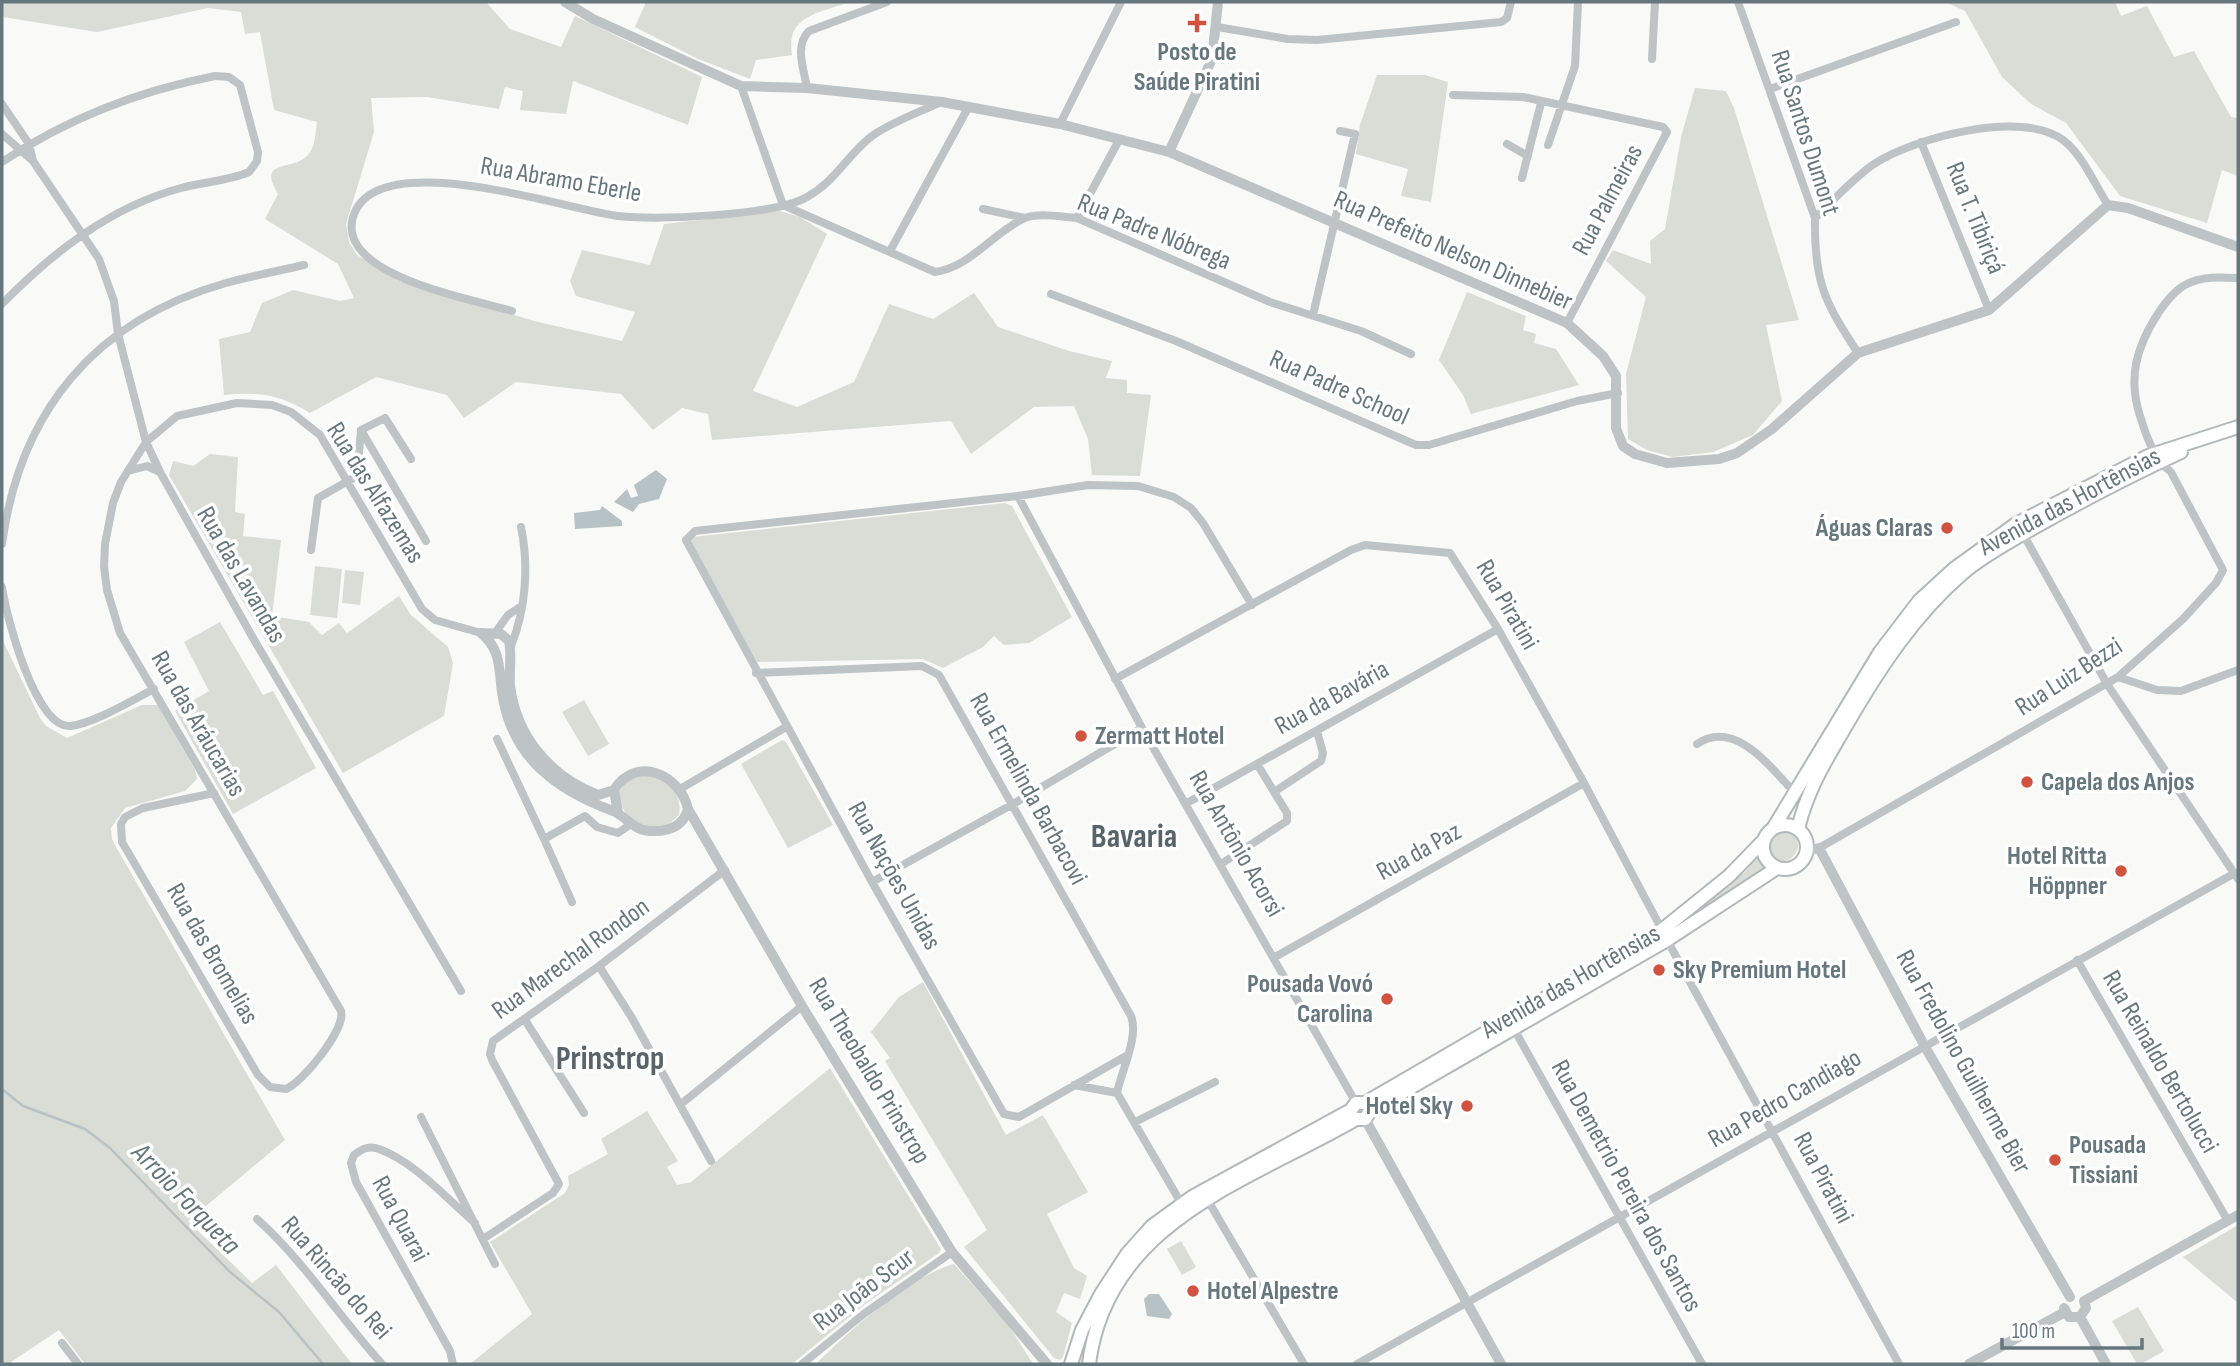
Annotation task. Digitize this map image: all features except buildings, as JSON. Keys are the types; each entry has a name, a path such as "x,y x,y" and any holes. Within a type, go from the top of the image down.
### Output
{"main road":[{"name":"Avenida das Hortênsias","path":"2157,455 2238,427"},
{"name":"Avenida das Hortênsias","path":"1774,827 1880,652 1907,616 1963,561 2157,455 2212,436"},
{"name":"Avenida das Hortênsias","path":"1798,829 1811,786 1885,662 1907,632 1963,573 2020,529 2144,469 2157,460 2157,455"},
{"path":"1786,825 1798,829 1813,850 1797,867 1777,868 1764,855 1763,841 1774,827 1786,825"},
{"name":"Avenida das Hortênsias","path":"1071,1364 1082,1330 1116,1268 1152,1226 1181,1203 1514,1029 1664,935 1763,841"},
{"name":"Avenida das Hortênsias","path":"1089,1364 1093,1339 1103,1311 1133,1261 1174,1219 1777,868"}],"street":[{"path":"565,2 593,19 741,86 783,205 935,272 945,271 1025,218"},
{"path":"807,88 800,43 803,36 809,30 887,2"},
{"path":"1060,124 1121,2"},
{"path":"1169,152 1212,59 1218,2"},
{"path":"1217,27 1301,41 1461,27 1507,18 1511,2"},
{"path":"1548,145 1576,60 1578,2"},
{"path":"1652,59 1655,2"},
{"name":"Rua Santos Dumont","path":"1738,2 1815,218 1815,262 1822,290 1858,353"},
{"path":"1770,89 1956,22"},
{"path":"2,162 29,144 125,98 169,85 215,76 229,77 240,85 258,152 257,161 249,172 180,189 137,204 84,233 2,304"},
{"name":"Rua Prefeito Nelson Dinnebier","path":"741,86 807,88 970,106 1060,124 1169,152 1567,323 1611,366 1616,376 1616,428 1623,446 1635,454 1667,463 1719,459 1737,453 1772,429 1858,353 1989,310 2108,205"},
{"path":"1453,95 1508,96 1560,105"},
{"name":"Rua Abramo Eberle","path":"512,311 401,278 377,265 361,254 354,243 351,225 356,207 367,197 384,190 405,185 453,183 487,187 616,215 654,218 783,205 804,199 828,183 873,136 942,102"},
{"path":"1522,178 1541,103"},
{"path":"2,104 29,144"},
{"name":"Rua Palmeiras","path":"1560,105 1663,127 1668,135 1567,323"},
{"path":"890,251 970,106"},
{"path":"1815,218 1874,164 1921,142 1994,128 2044,131 2071,147 2108,205 2128,208 2238,247"},
{"path":"1313,315 1355,134 1340,131"},
{"name":"Rua das Lavandas","path":"2,134 33,161 84,233 111,290 118,334 146,442 160,472 253,638 461,991"},
{"path":"1077,218 1119,140"},
{"name":"Rua T. Tibiriçá","path":"1921,142 1989,310"},
{"name":"Rua das Lavandas","path":"29,144 33,161"},
{"path":"1507,144 1528,156"},
{"name":"Rua Padre Nóbrega","path":"983,209 1025,218 1077,218 1270,302 1361,331 1411,354"},
{"path":"2,544 22,458 38,424 82,363 118,334 193,294 304,265"},
{"path":"2157,455 2133,387 2134,366 2147,334 2168,300 2184,285 2213,278 2238,278"},
{"name":"Rua Padre School","path":"1051,294 1256,374 1399,440 1416,445 1429,445 1577,401 1618,393"},
{"name":"Rua das Alfazemas","path":"146,442 177,416 192,410 251,401 291,412 320,435 350,482 422,609 435,620 481,633"},
{"path":"361,430 384,418 411,459"},
{"path":"310,550 318,498 357,476 361,430"},
{"path":"361,430 426,541"},
{"name":"Rua das Aráucarias","path":"146,442 128,471 108,523 105,544 107,590 120,633 341,1011"},
{"name":"Rua Luiz Bezzi","path":"1813,850 2118,677 2183,619 2222,575 2217,555 2171,471 2157,455"},
{"path":"128,471 147,466 160,472"},
{"path":"1018,496 1088,485 1115,484 1138,486 1174,497 1191,508 1203,523 1251,605"},
{"name":"Rua Nações Unidas","path":"1018,496 695,531 688,536 686,545 1004,1114 1019,1117 1126,1056"},
{"name":"Rua Antônio Acorsi","path":"1018,496 1142,728 1275,957 1501,1364"},
{"path":"521,527 527,566 520,622 511,646 512,698 522,726 550,767 585,790 598,795 614,790 625,778 647,771 665,776 680,789 786,727"},
{"path":"2020,529 2107,684 2237,876"},
{"name":"Rua Piratini","path":"1115,679 1351,550 1366,545 1443,550 1456,558 1584,783 1664,935 1899,1364"},
{"path":"2,587 15,646 54,722 60,725 79,724 154,689"},
{"path":"495,633 508,615 520,607"},
{"name":"Rua da Bavária","path":"1187,803 1498,629"},
{"path":"481,633 506,636 511,646"},
{"path":"481,633 496,652 507,714 534,764 561,788 618,813 631,824 646,831 659,831 682,823 701,828"},
{"name":"Rua Ermelinda Barbacovi","path":"756,673 843,668 929,668 939,675 1131,1016 1135,1032 1116,1093"},
{"path":"2118,677 2157,690 2181,691 2238,670"},
{"path":"872,882 1013,804 1142,728"},
{"path":"1274,792 1321,761 1323,753 1317,731"},
{"path":"1697,744 1719,736 1733,738 1760,758 1796,793"},
{"path":"497,739 572,902"},
{"path":"1221,864 1284,825 1287,813 1257,764"},
{"name":"Rua da Paz","path":"1275,957 1584,783"},
{"name":"Rua Theobaldo Prinstrop","path":"680,789 688,809 803,1006 952,1252 1047,1364"},
{"path":"614,790 618,813"},
{"name":"Rua das Bromelias","path":"214,793 133,811 121,824 122,842 264,1083 278,1089 294,1086 339,1030 343,1018 341,1011"},
{"path":"682,823 688,809"},
{"path":"544,839 585,816 597,827 618,833 631,824"},
{"name":"Rua Fredolino Guilherme Bier","path":"1813,850 2070,1297"},
{"name":"Rua Marechal Rondon","path":"483,1239 553,1193 559,1184 490,1054 493,1041 599,966 725,870"},
{"name":"Rua Pedro Candiago","path":"1357,1364 2077,960 2237,876"},
{"name":"Rua Reinaldo Bertolucci","path":"2077,960 2228,1221"},
{"path":"599,966 681,1104 710,1161"},
{"path":"681,1104 803,1006"},
{"path":"525,1020 584,1113"},
{"name":"Rua Demetrio Pereira dos Santos","path":"1514,1029 1702,1364"},
{"path":"1135,1122 1215,1082"},
{"path":"1074,1085 1116,1093 1181,1203"},
{"path":"421,1117 495,1264"},
{"name":"Rua Quarai","path":"453,1361 356,1182 351,1163 354,1155 369,1147 379,1148 400,1161 475,1223"},
{"path":"1207,1199 1304,1364"},
{"path":"2084,1301 2238,1215"},
{"name":"Rua Rincão do Rei","path":"257,1219 295,1255 325,1298 382,1364"},
{"name":"Rua João Scur","path":"802,1364 865,1312 952,1252"},
{"path":"2078,1296 2084,1301 2086,1308 2080,1317 2073,1318 2065,1312 2065,1301 2070,1297 2078,1296"},
{"path":"1969,1364 2065,1312"},
{"path":"2080,1317 2106,1364"},
{"name":"Rua Theobaldo Prinstrop","path":"1016,1325 1038,1364"},
{"path":"62,1343 78,1364"}],"shaded area":[{"path":"2,2 486,2 510,29 561,47 575,16 702,77 688,125 573,81 566,114 520,110 523,91 505,87 499,109 427,97 371,98 374,132 346,224 349,242 357,255 399,281 534,321 622,341 635,312 576,296 570,281 582,250 650,265 664,224 780,211 800,217 827,234 753,391 797,407 854,382 889,304 933,319 974,293 998,327 1069,351 1112,361 1106,378 1127,380 1127,393 1151,395 1140,476 1092,475 1088,439 1074,406 1034,407 971,454 951,421 712,440 708,414 682,408 653,430 621,394 516,382 464,418 447,395 376,377 310,413 279,398 248,394 224,395 219,339 250,332 262,303 293,290 340,301 354,298 338,264 265,219 278,194 271,176 273,171 307,156 314,142 317,122 274,110 260,32 245,34 241,12 208,8 97,32 2,17"},
{"path":"646,2 850,2 817,13 799,24 791,42 792,55 756,60 750,79 698,59 635,27"},
{"path":"1945,2 2115,2 2121,16 2147,6 2174,57 2194,51 2231,117 2238,118 2238,176 2222,170 2207,223 2120,196 2066,123 2031,104 2002,77 1965,11"},
{"path":"1377,75 1425,75 1448,82 1431,202 1401,196 1408,169 1356,154 1360,125"},
{"path":"1695,88 1726,91 1734,108 1799,320 1766,325 1782,401 1753,435 1713,452 1673,457 1647,450 1628,439 1626,374 1646,297 1606,261 1613,250 1651,264 1650,241 1665,229 1681,137"},
{"path":"1467,292 1526,316 1523,330 1536,334 1534,343 1556,349 1579,385 1471,414 1463,395 1439,360"},
{"path":"210,454 238,457 235,512 245,514 243,536 281,540 272,616 309,622 322,635 339,623 347,633 399,596 411,615 448,647 453,663 444,716 343,773 169,475 173,461 193,466"},
{"path":"656,470 667,479 659,499 639,504 633,512 614,502 627,489 631,498 638,496 634,485"},
{"path":"1005,503 1012,506 1072,617 1029,643 1004,645 994,636 983,647 943,668 923,659 757,662 691,542 692,537"},
{"path":"602,506 622,521 622,526 575,529 574,513 600,510"},
{"path":"315,566 342,569 337,618 310,615"},
{"path":"345,570 364,572 360,605 342,603"},
{"path":"220,622 263,695 273,691 316,768 233,814 175,711 209,691 184,642"},
{"path":"2,639 46,726 67,738 142,705 158,705 195,770 197,779 185,791 125,808 111,828 112,840 285,1140 188,1221 252,1283 276,1265 352,1364 85,1364 59,1330 8,1364 2,1364"},
{"path":"584,700 609,744 588,756 562,712"},
{"path":"782,740 786,742 833,825 788,848 741,764"},
{"path":"644,775 665,783 678,799 679,815 666,827 640,824 628,816 621,802 619,792 627,781"},
{"path":"1782,829 1793,834 1798,845 1793,856 1782,861 1771,856 1766,845 1771,834"},
{"path":"1758,855 1766,868 1725,898 1680,921 1746,871"},
{"path":"923,982 1006,1135 1043,1115 1088,1192 1047,1214 1074,1268 1087,1276 1080,1299 1064,1293 1056,1312 1072,1323 1060,1360 1054,1358 964,1247 987,1230 885,1061 890,1058 871,1032 899,997"},
{"path":"830,1068 941,1249 939,1253 864,1305 792,1364 470,1364 532,1314 490,1242 565,1193 569,1185 568,1176 608,1154 601,1139 647,1111 678,1161 667,1167 677,1185 691,1182"},
{"path":"2238,1225 2238,1303 2183,1257"},
{"path":"1181,1241 1196,1267 1182,1275 1167,1249"},
{"path":"954,1264 1009,1326 1033,1364 816,1364 862,1321 899,1292 937,1270"},
{"path":"1149,1294 1159,1294 1172,1314 1169,1319 1147,1316 1144,1299"},
{"path":"2138,1307 2164,1351 2141,1364 2137,1364 2112,1321"}],"waterway":[{"name":"Arroio Forqueta","path":"2,1089 23,1106 85,1129 110,1148 230,1272 279,1312 323,1364"}],"place":[{"name":"Posto de Saúde Piratini","path":"1197,23"},
{"name":"Águas Claras","path":"1947,528"},
{"name":"Zermatt Hotel","path":"1081,736"},
{"name":"Capela dos Anjos","path":"2027,782"},
{"name":"Hotel Ritta Höppner","path":"2121,871"},
{"name":"Sky Premium Hotel","path":"1659,970"},
{"name":"Pousada Vovó Carolina","path":"1387,999"},
{"name":"Hotel Sky","path":"1467,1106"},
{"name":"Pousada Tissiani","path":"2055,1160"},
{"name":"Hotel Alpestre","path":"1193,1291"}],"district":[{"name":"Bavaria","path":"1134,837"},
{"name":"Prinstrop","path":"610,1059"}]}
